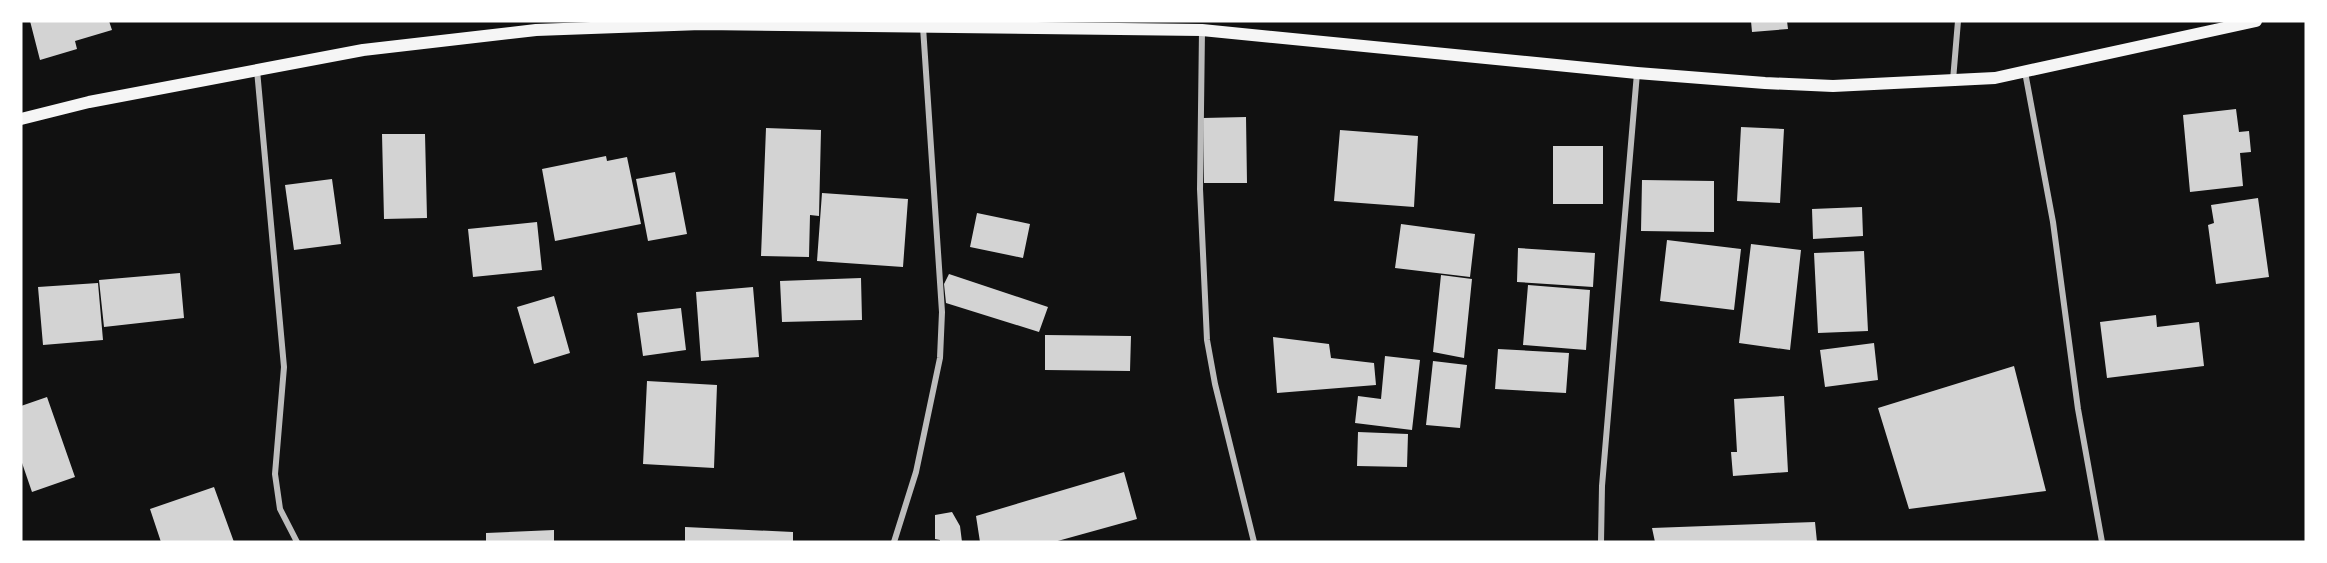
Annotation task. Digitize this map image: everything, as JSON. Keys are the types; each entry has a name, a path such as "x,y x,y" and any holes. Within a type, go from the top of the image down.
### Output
{"main road":[{"path":"21,119 89,102 363,50 536,30 701,24 1202,25 1637,73 1833,86 1995,78 2256,21"}],"street":[{"path":"1953,80 1958,21"},
{"path":"1202,25 1200,189 1207,340 1215,384 1254,542"},
{"path":"894,542 916,472 940,358 942,312 923,26"},
{"path":"257,70 284,367 275,474 280,509 297,542"},
{"path":"2025,72 2053,222 2078,409 2102,542"},
{"path":"1601,542 1602,486 1637,73"}],"building":[{"path":"30,21 109,21 112,30 75,41 77,49 40,60"},
{"path":"1751,21 1787,21 1788,29 1752,32"},
{"path":"2236,109 2239,132 2249,131 2251,152 2240,153 2243,186 2190,192 2183,115"},
{"path":"1246,117 1247,183 1204,183 1203,118"},
{"path":"1741,127 1784,129 1780,203 1737,201"},
{"path":"766,128 821,130 819,216 810,215 809,257 761,256"},
{"path":"1340,130 1418,136 1414,207 1334,201"},
{"path":"382,134 425,134 427,218 384,219"},
{"path":"1553,146 1603,146 1603,204 1553,204"},
{"path":"606,156 607,161 627,157 641,224 555,241 542,169"},
{"path":"675,172 687,234 648,241 636,179"},
{"path":"332,179 341,244 294,250 285,185"},
{"path":"1642,180 1714,181 1714,232 1641,231"},
{"path":"822,193 908,199 903,267 817,261"},
{"path":"2258,198 2269,277 2216,284 2208,225 2214,223 2211,205"},
{"path":"1862,207 1863,236 1813,239 1812,209"},
{"path":"977,213 1030,224 1023,258 970,247"},
{"path":"537,222 542,270 473,277 468,229"},
{"path":"1401,224 1475,234 1470,277 1395,268"},
{"path":"1667,240 1741,249 1734,310 1660,301"},
{"path":"1751,244 1801,250 1790,350 1739,343"},
{"path":"1518,248 1595,253 1593,287 1517,282"},
{"path":"1864,251 1868,331 1818,333 1814,253"},
{"path":"180,273 184,318 104,327 99,280"},
{"path":"949,274 1048,307 1039,332 946,303 944,284"},
{"path":"1441,275 1472,279 1464,358 1433,352"},
{"path":"861,278 862,320 782,322 780,281"},
{"path":"98,283 103,340 43,345 38,287"},
{"path":"1528,285 1590,290 1586,350 1523,345"},
{"path":"753,287 759,357 701,361 696,292"},
{"path":"554,296 570,353 534,364 517,307"},
{"path":"681,308 686,350 643,356 637,313"},
{"path":"2156,315 2157,327 2199,322 2204,366 2107,378 2100,322"},
{"path":"1045,335 1131,336 1130,371 1045,370"},
{"path":"1273,337 1329,344 1331,358 1374,363 1376,385 1277,393"},
{"path":"1874,343 1878,380 1825,387 1820,350"},
{"path":"1498,349 1569,353 1566,393 1495,389"},
{"path":"1385,356 1420,360 1412,430 1355,423 1358,396 1381,399"},
{"path":"1433,361 1467,365 1460,428 1426,425"},
{"path":"2014,366 2046,491 1909,509 1878,408"},
{"path":"647,381 717,385 714,468 643,464"},
{"path":"1784,396 1788,472 1733,476 1731,452 1737,452 1734,399"},
{"path":"47,397 75,477 32,492 21,460 21,406"},
{"path":"1358,432 1408,434 1407,467 1357,466"},
{"path":"1124,472 1137,519 1054,542 980,542 976,516"},
{"path":"214,487 234,542 161,542 150,509"},
{"path":"952,512 960,526 962,542 940,542 935,539 935,515"},
{"path":"1815,522 1817,542 1655,542 1652,528"},
{"path":"685,527 793,532 793,542 685,542"},
{"path":"554,530 554,542 486,542 486,533"}]}
